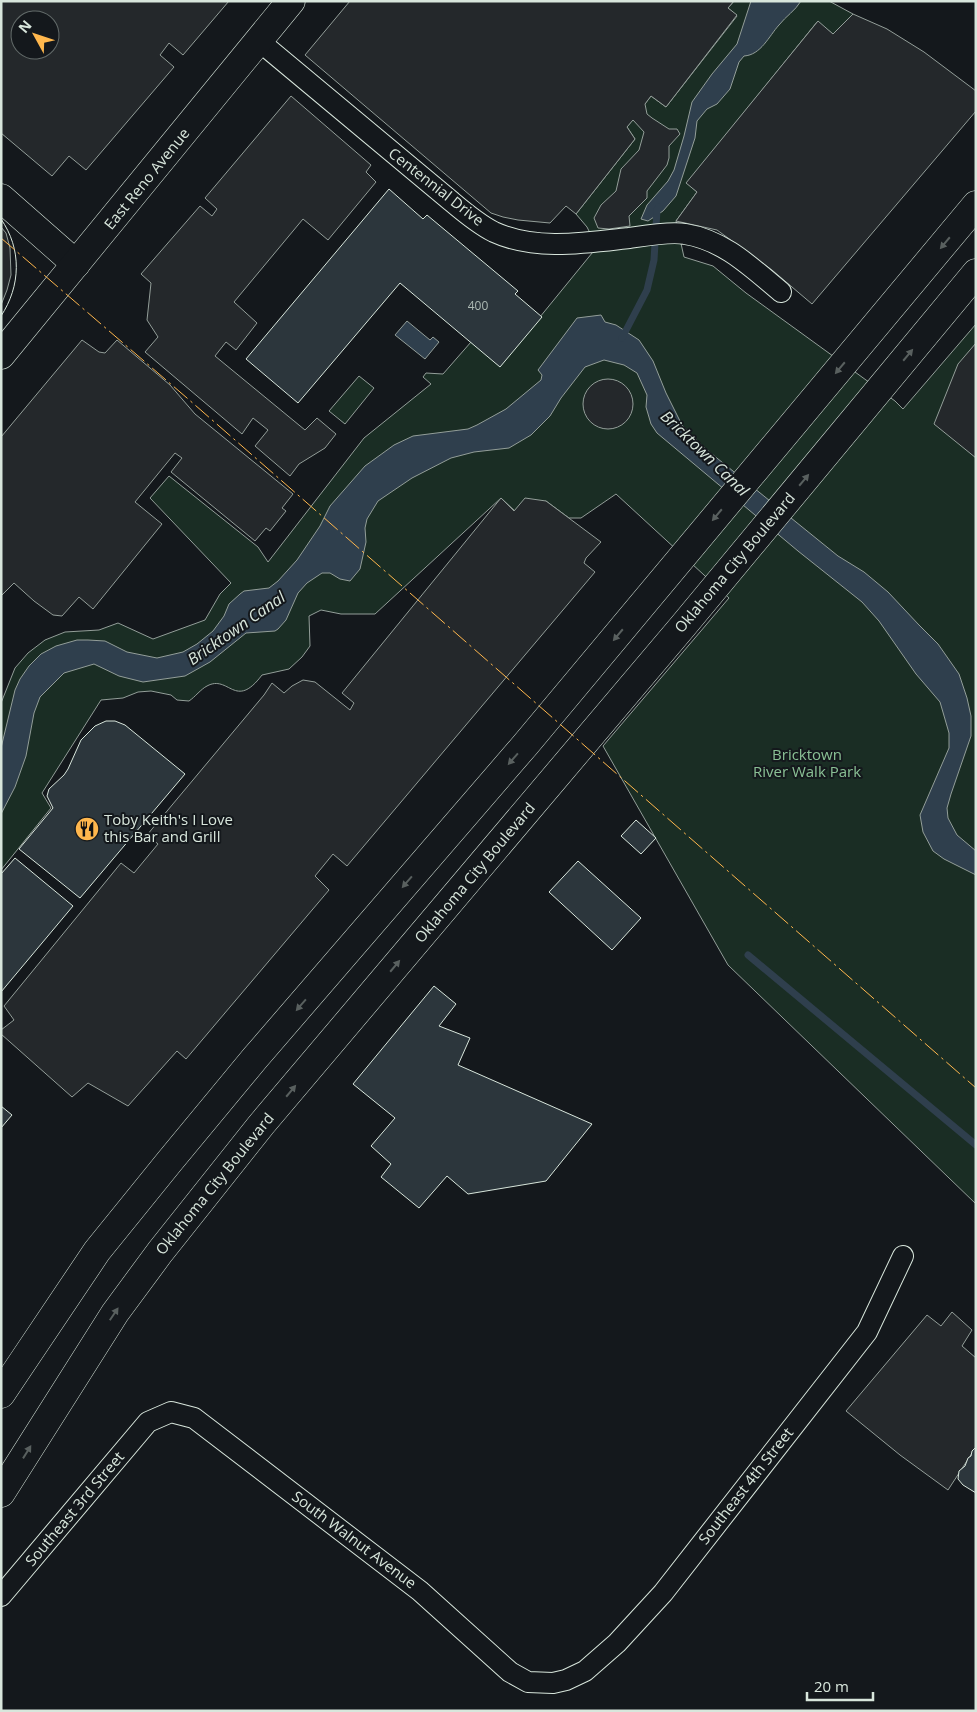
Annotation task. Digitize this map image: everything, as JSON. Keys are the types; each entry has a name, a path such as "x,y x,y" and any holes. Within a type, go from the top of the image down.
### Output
{"main road":[{"name":"East Reno Avenue","path":"1,355 291,1"},
{"path":"1,198 76,264"},
{"path":"1,1394 97,1251 163,1169 255,1058 526,744 976,206"},
{"name":"Oklahoma City Boulevard","path":"1,1493 115,1313 160,1252 261,1126 683,626 976,273"}],"street":[{"name":"Centennial Drive","path":"259,41 451,201 478,222 494,231 525,242 545,244 684,233 714,242 744,261 781,292"},
{"name":"Southeast 4th Street","path":"553,1683 566,1680 585,1671 603,1657 662,1593 868,1332 903,1256"},
{"name":"South Walnut Avenue","path":"148,1422 171,1412 194,1418 420,1591 510,1672 528,1682 553,1683"},
{"name":"Southeast 3rd Street","path":"1,1596 148,1422"}],"green space":[{"name":"Bricktown River Walk Park","path":"734,1 829,1 853,14 833,34 817,22 687,183 697,192 676,221 684,257 713,266 746,293 895,401 903,409 976,324 976,1204 728,965 603,746 729,598 616,494 581,518 569,518 546,501 515,511 501,498 375,614 341,614 321,610 309,616 310,646 302,657 289,669 262,675 253,685 245,690 233,690 221,684 215,684 205,687 189,701 177,700 171,695 151,691 138,692 123,698 101,700 42,793 51,808 1,870 1,703 15,668 28,653 45,640 65,632 99,630 118,623 153,639 205,620 220,594 231,583 150,498 169,476 258,547 268,562 364,438 431,384 423,377 426,373 443,374 471,342 500,366 597,247 587,227 576,214 635,139 627,127 651,96 666,107 737,16 728,8"},
{"path":"359,376 374,388 345,424 329,411"}],"shaded area":[{"path":"1,1 229,1 183,55 169,43 160,55 174,67 86,170 69,156 52,176 1,133"},
{"path":"350,1 734,1 728,8 737,15 666,107 651,96 645,104 647,114 669,129 677,129 680,134 669,146 667,165 647,191 647,198 629,216 630,226 609,229 598,228 594,218 601,205 616,191 621,169 639,150 644,132 633,120 627,127 635,139 576,214 566,206 550,223 518,220 491,213 305,55"},
{"path":"853,14 887,29 924,52 976,91 976,111 812,304 772,270 717,230 676,221 697,192 686,183 818,21 833,34"},
{"path":"291,96 371,165 366,172 376,182 328,240 303,219 234,302 257,323 236,350 226,342 215,356 305,430 317,418 336,434 325,448 299,464 290,476 255,446 268,430 253,418 242,434 145,352 158,337 147,320 151,283 141,274 200,206 212,216 217,209 205,198"},
{"path":"1,227 6,233 10,248 11,275 1,305"},
{"path":"82,340 99,352 105,353 117,340 170,385 195,414 293,494 282,508 286,511 270,531 266,528 255,541 171,472 182,458 175,453 135,502 162,524 93,609 79,597 62,616 53,615 14,583 1,596 1,437"},
{"path":"976,343 976,458 934,424 958,364"},
{"path":"603,379 613,379 626,386 633,399 633,409 626,422 613,429 603,429 594,425 587,418 583,409 583,399 587,390 594,383"},
{"path":"501,498 514,511 525,498 546,501 601,542 586,558 584,563 595,572 347,866 333,854 315,876 329,890 186,1059 177,1051 128,1106 88,1083 72,1097 1,1034 1,1030 14,1020 4,1006 121,863 134,873 158,844 147,835 272,683 284,693 303,680 315,682 350,710 354,703 342,693"},
{"path":"952,1312 972,1330 962,1346 976,1358 976,1447 948,1490 900,1455 846,1411 927,1315 941,1326"}],"water":[{"path":"751,1 801,1 760,49 744,56 739,62 730,89 717,104 707,109 697,121 695,138 676,196 663,211 648,221 641,219 647,205 668,181 674,170 692,102 737,44"},
{"name":"Bricktown Canal","path":"601,315 605,322 616,325 639,340 653,361 682,425 707,450 838,556 864,572 888,592 938,644 959,674 971,716 971,736 947,808 948,818 957,835 976,851 976,875 944,859 933,851 923,832 920,815 949,748 949,733 940,702 916,674 879,621 862,602 657,433 651,424 646,407 647,395 637,373 624,365 604,360 585,367 561,398 550,416 531,435 509,448 474,452 451,458 412,478 378,501 367,519 365,528 366,542 360,569 350,581 340,579 330,573 322,573 307,583 298,593 286,620 275,631 246,633 210,662 185,676 143,682 119,676 94,664 64,673 40,697 34,713 26,756 15,787 1,814 1,748 15,690 29,666 41,654 56,646 77,640 105,641 127,652 157,658 183,652 197,644 213,631 224,616 229,604 240,594 244,591 269,588 278,581 297,560 320,526 330,506 365,466 394,445 413,436 468,429 506,409 541,380 542,375 538,370 577,318"},
{"path":"407,321 430,340 433,337 439,342 425,359 395,335"}],"building":[{"path":"389,189 423,219 427,215 518,291 515,294 542,317 500,367 400,283 298,403 246,359"},
{"name":"Toby Keith's I Love this Bar and Grill","path":"106,721 115,721 125,725 185,774 80,898 19,849 53,808 47,796 49,789 68,769 81,740 95,726"},
{"path":"636,820 656,838 641,854 621,836"},
{"path":"15,858 73,906 1,992 1,874"},
{"path":"578,861 641,918 612,950 549,892"},
{"path":"434,986 456,1004 439,1026 470,1038 458,1065 592,1124 546,1181 468,1194 447,1176 419,1208 381,1177 391,1164 371,1146 395,1118 353,1084"},
{"path":"1,1106 12,1115 1,1128"},
{"path":"976,1447 976,1493 963,1485 958,1479 959,1471 965,1466"}],"waterway":[{"path":"622,338 647,290 654,260 657,210 659,207"},
{"path":"748,955 976,1145"}],"tram line":[{"path":"1,219 8,231 16,255 15,280 8,304 1,316"}],"power":[{"path":"1,238 187,398 976,1088"}],"place":[{"name":"Toby Keith's I Love this Bar and Grill","path":"87,829"}]}
